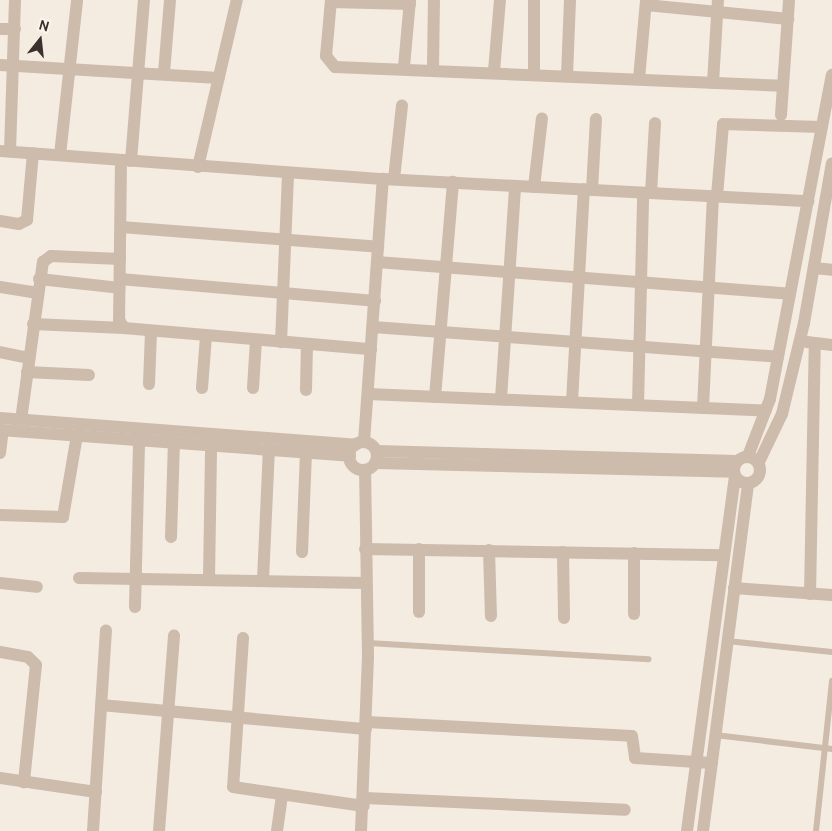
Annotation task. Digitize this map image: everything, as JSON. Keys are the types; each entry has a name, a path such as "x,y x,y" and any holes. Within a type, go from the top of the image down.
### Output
{"street":[{"path":"15,0 16,65 5,151 288,173 808,201"},
{"path":"60,156 67,66 77,0"},
{"path":"124,328 120,320 121,227 126,161 140,72 144,0"},
{"path":"164,74 170,0"},
{"path":"198,167 238,0"},
{"path":"433,69 434,0"},
{"path":"494,71 500,0"},
{"path":"534,0 534,74"},
{"path":"567,75 570,0"},
{"path":"781,115 789,0"},
{"path":"404,67 410,2 331,1 326,56 330,65 494,71 783,86"},
{"path":"638,79 646,2 718,6 788,19"},
{"path":"713,83 718,6"},
{"path":"0,29 15,29"},
{"path":"0,65 67,66 219,78"},
{"path":"687,831 724,555 743,466 766,411 832,75"},
{"path":"350,456 360,443 368,394 378,247 402,105"},
{"path":"534,187 542,118"},
{"path":"572,402 579,278 596,119"},
{"path":"638,405 641,281 654,123"},
{"path":"703,408 715,196 723,124 822,127"},
{"path":"0,221 19,224 27,220 33,153"},
{"path":"743,466 780,420 800,342 832,163"},
{"path":"281,342 288,173"},
{"path":"436,397 453,182"},
{"path":"501,400 515,186"},
{"path":"121,227 378,247"},
{"path":"21,420 43,262 51,256 120,259"},
{"path":"377,262 509,270 579,278 709,284 790,294"},
{"path":"814,268 832,270"},
{"path":"40,279 283,293 374,301"},
{"path":"0,286 38,293"},
{"path":"33,324 124,328 371,349"},
{"path":"372,327 575,346 778,357"},
{"path":"149,384 151,331"},
{"path":"202,388 206,336"},
{"path":"253,388 256,340"},
{"path":"800,342 832,345"},
{"path":"810,594 815,343"},
{"path":"306,390 307,344"},
{"path":"0,352 29,358"},
{"path":"27,372 90,375"},
{"path":"368,394 766,411"},
{"path":"1,426 21,420 360,443 376,457 743,466 760,475 748,483"},
{"path":"1,426 77,436 350,456"},
{"path":"0,453 1,426"},
{"path":"0,515 63,517 77,436"},
{"path":"135,607 139,440"},
{"path":"171,537 174,443"},
{"path":"209,579 211,446"},
{"path":"263,580 269,450"},
{"path":"302,552 306,453"},
{"path":"350,456 352,465 365,470"},
{"path":"361,831 367,726 365,470 376,457"},
{"path":"703,831 748,483 743,466"},
{"path":"365,549 724,555"},
{"path":"419,612 420,549"},
{"path":"489,550 491,616"},
{"path":"563,552 564,618"},
{"path":"634,553 634,614"},
{"path":"80,578 366,583"},
{"path":"0,583 37,588"},
{"path":"734,588 832,595"},
{"path":"93,831 106,630"},
{"path":"159,831 170,712 174,636"},
{"path":"243,638 233,787 282,795 364,802 625,810"},
{"path":"0,652 28,657 36,665 24,782"},
{"path":"101,705 238,718 367,726 632,736 635,758 712,763"},
{"path":"0,778 96,792"},
{"path":"277,831 282,795"}],"lane":[{"path":"727,641 832,652"},
{"path":"367,643 648,659"},
{"path":"816,831 828,749 832,681"},
{"path":"715,735 828,749"}]}
